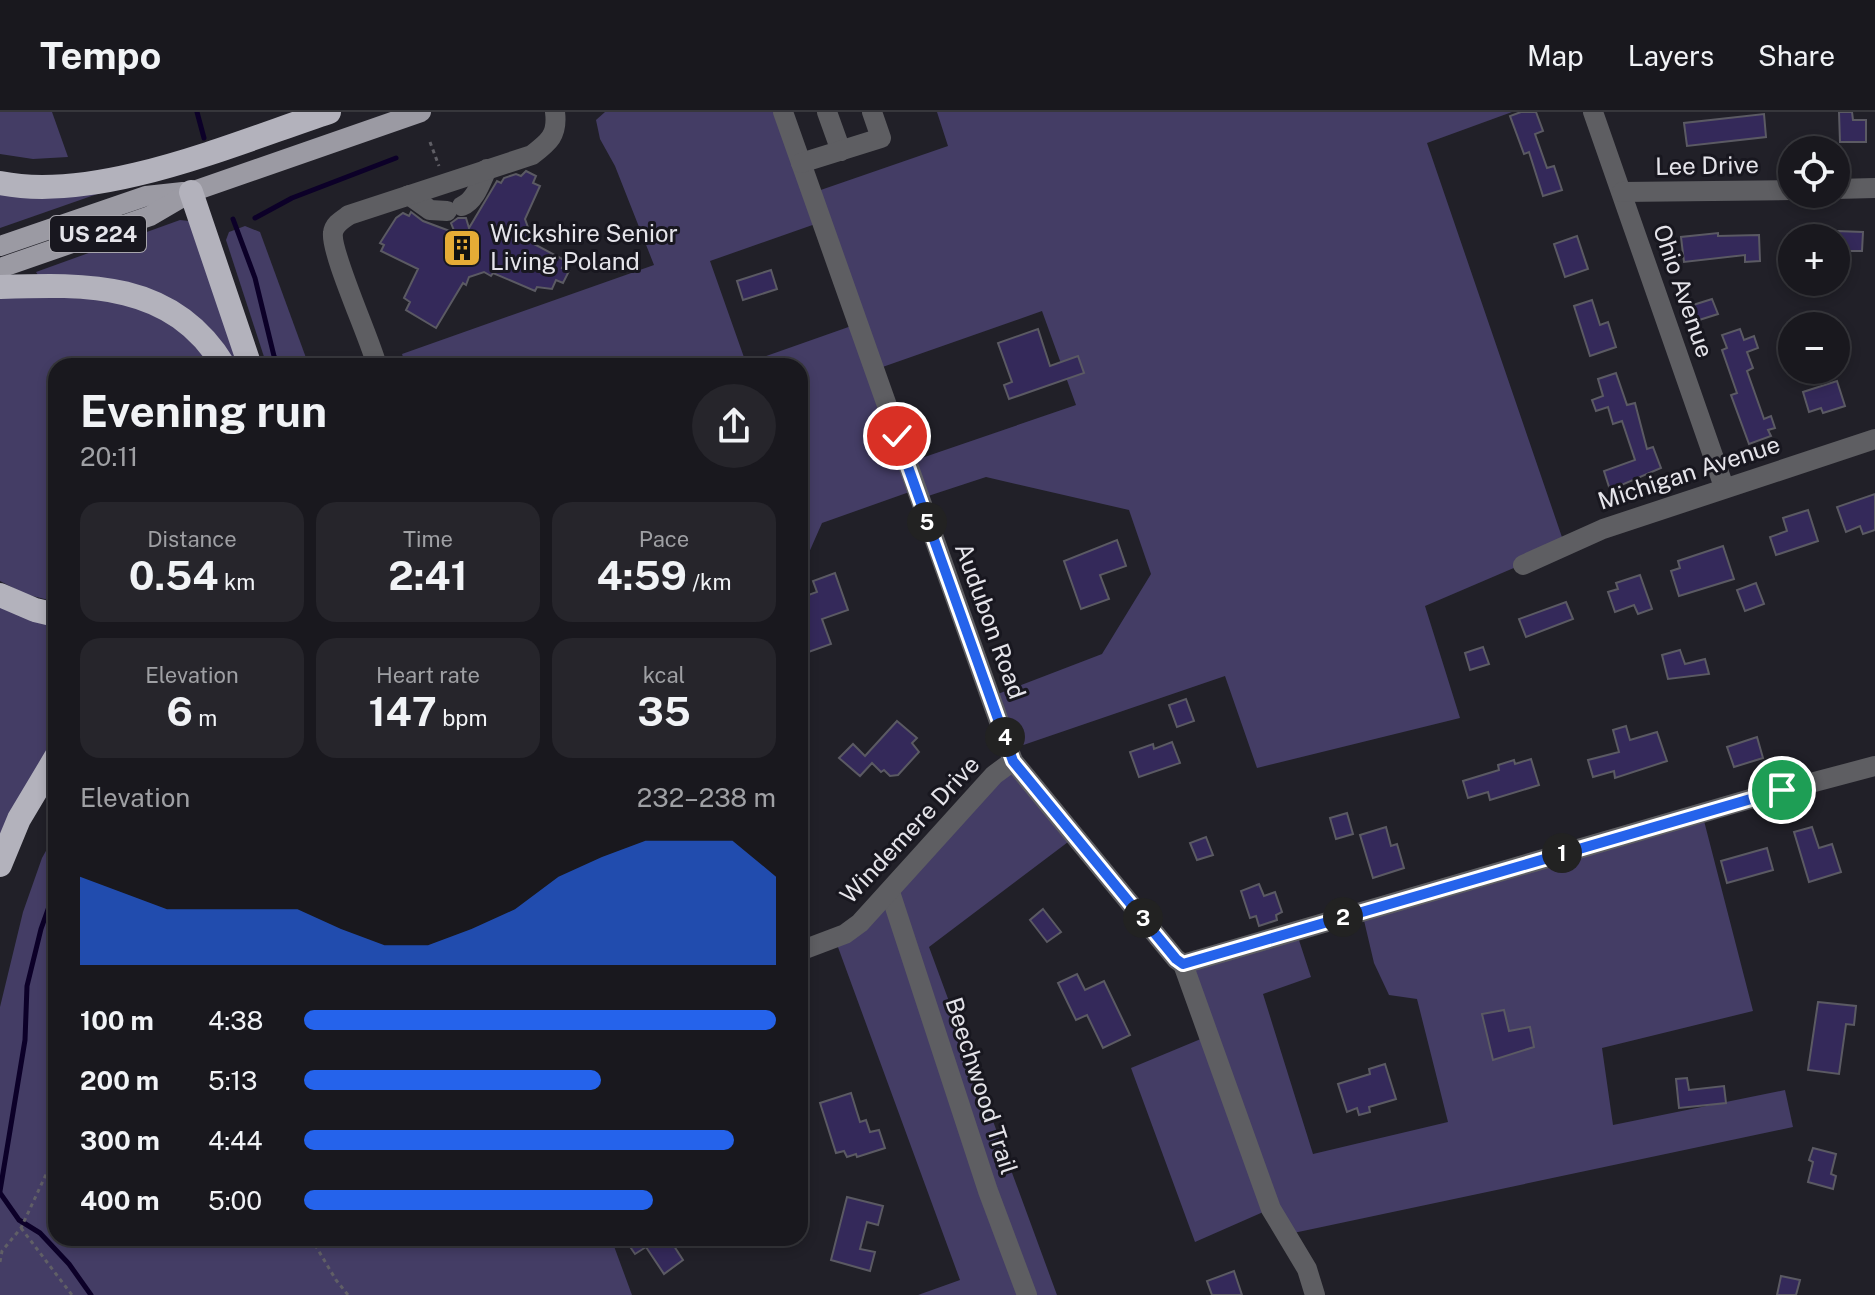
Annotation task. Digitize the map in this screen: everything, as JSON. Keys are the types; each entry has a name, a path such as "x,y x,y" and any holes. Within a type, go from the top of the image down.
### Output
{"highway":[{"path":"0,183 51,186 135,174 329,112"},
{"path":"191,192 247,358"},
{"path":"0,287 75,285 125,292 175,314 203,338 218,358"},
{"path":"0,595 48,613"},
{"path":"0,865 19,819 48,770"}],"main road":[{"name":"US 224","path":"0,268 150,216 191,192 417,113"},
{"name":"US 224","path":"0,246 146,196 191,192"}],"street":[{"path":"374,358 332,235 337,224 349,215 532,155 551,141 557,126 555,112"},
{"name":"Audubon Road","path":"783,112 1013,761 1183,964"},
{"path":"827,112 841,151"},
{"path":"801,163 881,138 872,112"},
{"name":"Ohio Avenue","path":"1593,112 1724,487"},
{"path":"409,195 430,210 454,209 468,204 487,169"},
{"path":"1850,189 1875,188"},
{"name":"Lee Drive","path":"1622,192 1778,190"},
{"name":"Michigan Avenue","path":"1523,565 1603,529 1875,439"},
{"name":"Windemere Drive","path":"808,948 845,934 860,923 994,775 1013,761"},
{"path":"1315,1295 1307,1269 1271,1209 1183,964 1761,796 1875,766"},
{"name":"Beechwood Trail","path":"890,892 988,1191 1027,1295"}],"path":[{"path":"430,142 441,172"},
{"path":"0,1262 2,1251 21,1228 48,1170"},
{"path":"21,1228 72,1295"},
{"path":"316,1246 348,1295"}],"shaded area":[{"path":"0,112 52,112 68,157 33,159 0,154"},
{"path":"605,112 776,112 812,193 948,146 937,112 1512,112 1427,143 1565,546 1425,606 1460,718 1257,768 1225,676 1009,750 990,697 1102,654 1151,574 1129,510 986,477 919,499 915,490 822,523 808,555 808,358 760,358 857,324 821,222 710,261 744,358 403,358 402,354 654,265 615,166 600,139 596,120","holes":["1042,311 1076,405 907,463 874,370"]},
{"path":"0,192 103,192 0,228"},
{"path":"180,220 189,221 239,358 223,358 141,286 89,276 38,275 36,272"},
{"path":"245,226 260,232 306,358 264,358 226,240 229,232"},
{"path":"23,295 125,301 178,328 206,358 48,358 48,600 25,594 0,581 0,298"},
{"path":"0,603 48,618 48,751 0,838"},
{"path":"1013,761 1076,836 929,947 1057,1295 918,1295 960,1280 835,939"},
{"path":"1702,813 1753,1011 1602,1048 1613,1125 1785,1090 1793,1127 1284,1235 1270,1209 1195,1242 1131,1068 1208,1036 1183,964 1296,931 1311,977 1263,994 1313,1154 1448,1122 1417,999 1389,995 1374,963 1362,912"},
{"path":"48,847 48,1246 614,1246 632,1295 0,1295 0,1007 23,912"}],"building":[{"path":"1536,112 1543,131 1535,134 1547,168 1554,166 1562,190 1543,196 1529,152 1524,154 1510,116"},
{"path":"1839,112 1852,112 1853,120 1866,120 1866,142 1850,142 1850,136 1840,136"},
{"path":"1764,114 1766,137 1687,146 1684,123"},
{"name":"Wickshire Senior Living Poland","path":"526,171 536,176 533,183 540,186 525,219 534,244 566,261 562,268 569,271 563,283 556,280 552,289 537,287 535,291 484,272 469,277 466,285 463,283 436,328 406,310 410,302 404,298 418,269 381,251 384,245 380,243 396,218 403,213 409,216 411,212 423,221 455,233 451,223 458,218 466,218 469,228 497,181 501,183 504,178 516,174 521,176"},
{"path":"1850,232 1863,232 1862,251 1850,251"},
{"path":"1718,233 1718,236 1759,235 1760,261 1745,262 1745,255 1684,262 1681,237"},
{"path":"1577,236 1588,269 1565,277 1554,244"},
{"path":"771,270 777,289 743,300 737,281"},
{"path":"1712,299 1718,314 1696,321 1690,306"},
{"path":"1592,300 1600,325 1608,322 1616,347 1590,356 1574,306"},
{"path":"1038,329 1050,366 1078,356 1084,373 1009,399 1004,385 1012,382 998,343"},
{"path":"1740,329 1744,340 1754,336 1758,348 1747,352 1753,368 1747,371 1764,419 1771,416 1775,428 1768,430 1771,436 1749,444 1731,395 1737,393 1722,350 1727,348 1722,335"},
{"path":"1616,373 1627,405 1635,403 1647,449 1653,447 1661,468 1610,490 1604,471 1635,460 1622,421 1613,424 1608,407 1596,411 1592,400 1603,396 1598,379"},
{"path":"1838,384 1845,406 1823,413 1821,408 1809,412 1803,392"},
{"path":"1875,494 1875,530 1863,534 1860,526 1846,532 1837,507"},
{"path":"1808,510 1818,541 1776,555 1770,537 1787,531 1783,518"},
{"path":"1117,540 1126,566 1100,575 1109,599 1081,609 1064,561"},
{"path":"1723,546 1734,579 1679,596 1671,571 1680,568 1678,561"},
{"path":"835,573 848,610 822,619 831,644 808,652 808,595 817,592 813,581"},
{"path":"1640,575 1652,609 1638,614 1634,605 1615,612 1608,592 1618,589 1616,583"},
{"path":"1756,583 1764,604 1745,611 1737,590"},
{"path":"1566,602 1573,619 1526,637 1519,619"},
{"path":"1483,647 1489,664 1470,670 1465,653"},
{"path":"1680,650 1685,664 1705,659 1709,674 1668,679 1662,655"},
{"path":"1186,699 1194,721 1177,727 1169,705"},
{"path":"897,721 917,738 912,743 919,752 898,775 890,776 884,770 881,772 872,763 860,776 839,758 853,744 865,756"},
{"path":"1626,726 1630,740 1657,732 1667,761 1615,778 1614,771 1593,777 1588,760 1619,752 1613,730"},
{"path":"1757,737 1763,758 1734,767 1727,747"},
{"path":"1172,742 1180,763 1139,777 1130,752 1153,744 1154,749"},
{"path":"1531,759 1539,785 1490,800 1488,792 1468,798 1463,781 1499,770 1498,765"},
{"path":"1347,813 1353,834 1336,839 1330,818"},
{"path":"1386,827 1391,846 1397,844 1404,868 1373,878 1360,835"},
{"path":"1812,827 1819,848 1832,844 1841,872 1809,882 1794,832"},
{"path":"1206,837 1213,855 1197,860 1190,843"},
{"path":"1767,848 1773,870 1727,883 1721,861"},
{"path":"1259,884 1264,896 1275,892 1282,912 1276,915 1277,920 1259,926 1256,916 1250,918 1241,891"},
{"path":"1043,909 1061,932 1047,942 1030,920"},
{"path":"1077,974 1085,990 1104,981 1130,1035 1103,1048 1087,1015 1076,1020 1058,983"},
{"path":"1818,1002 1856,1006 1854,1025 1846,1024 1839,1074 1808,1070"},
{"path":"1504,1010 1509,1031 1530,1027 1534,1047 1493,1060 1482,1014"},
{"path":"1385,1064 1396,1099 1369,1107 1370,1112 1359,1115 1357,1108 1347,1112 1338,1084 1370,1074 1369,1069"},
{"path":"1687,1078 1689,1090 1724,1086 1726,1103 1679,1108 1676,1079"},
{"path":"851,1093 860,1122 866,1120 870,1132 879,1130 885,1148 857,1157 856,1154 847,1157 844,1151 836,1153 820,1103"},
{"path":"1813,1148 1836,1154 1831,1174 1836,1176 1833,1189 1808,1182"},
{"path":"847,1197 883,1206 878,1225 867,1222 860,1249 875,1252 870,1271 831,1260"},
{"path":"630,1246 674,1246 683,1260 664,1274 646,1247 635,1254"},
{"path":"1234,1271 1242,1295 1212,1295 1207,1281"},
{"path":"1781,1276 1800,1280 1796,1295 1777,1295"}],"waterway":[{"path":"197,112 204,138"},
{"path":"255,218 292,198 396,158"},
{"path":"233,219 255,278 275,358"},
{"path":"0,1191 25,1040 27,986 48,909"},
{"path":"0,1193 19,1220 48,1242"},
{"path":"52,1246 91,1295"}],"place":[{"name":"Wickshire Senior Living Poland","path":"462,248"}],"route":[{"path":"897,436 1013,761 1183,964 1782,790"}]}
